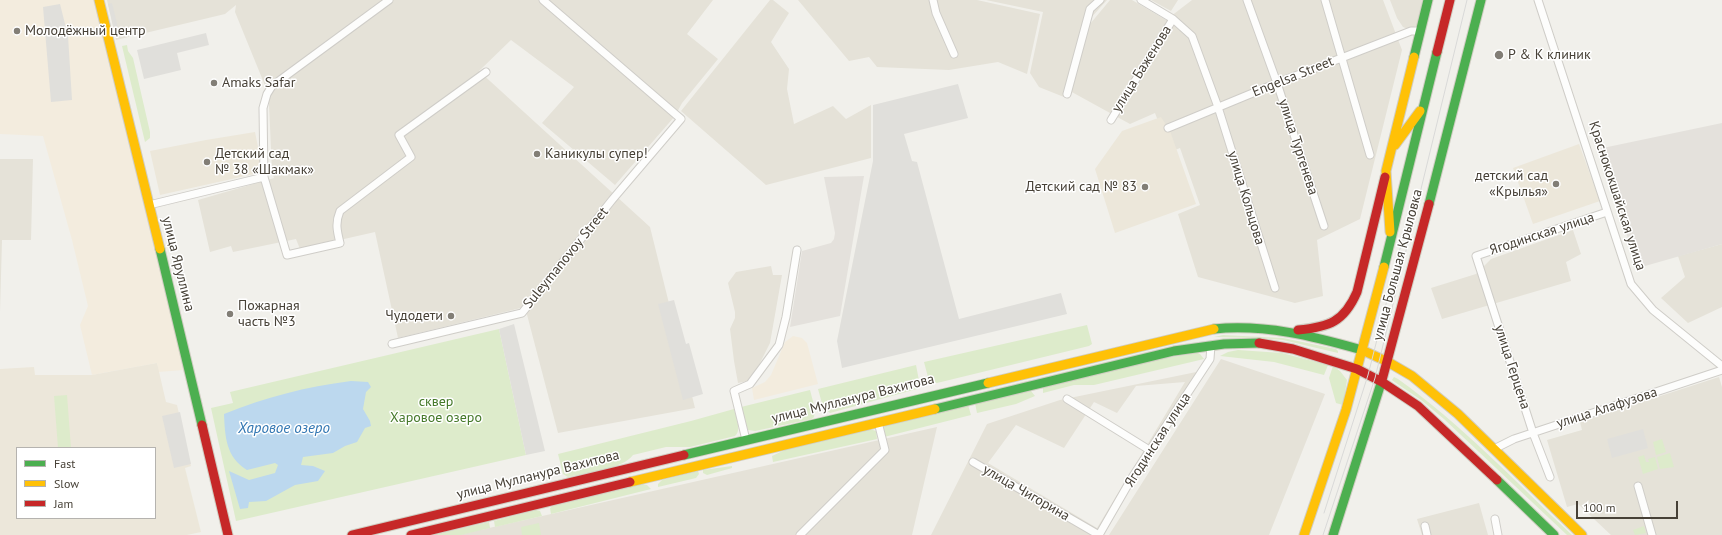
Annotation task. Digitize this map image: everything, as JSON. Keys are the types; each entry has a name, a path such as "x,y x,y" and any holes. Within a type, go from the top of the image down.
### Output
{"main road":[{"name":"улица Яруллина","path":"99,0 137,149 228,535"},
{"path":"1289,331 1326,326 1344,316 1351,306 1357,292 1428,0"},
{"name":"улица Большая Крыловка","path":"1304,535 1346,410 1357,370 1391,242 1450,0"},
{"name":"улица Большая Крыловка","path":"1333,535 1388,362 1481,0"},
{"path":"1391,150 1424,106"},
{"path":"1386,171 1391,242"},
{"name":"улица Мулланура Вахитова","path":"352,535 1208,330 1256,327 1289,331 1362,350 1388,362"},
{"name":"улица Мулланура Вахитова","path":"412,535 1174,351 1211,345 1254,343 1308,353 1357,370 1382,382"},
{"path":"1388,362 1412,376 1458,414 1582,535"},
{"path":"1382,382 1418,406 1444,429 1554,535"}],"street":[{"path":"389,0 272,86 269,90 263,108 264,177 287,255 340,243 336,226 336,218 340,211 412,157 399,135 486,72"},
{"name":"Suleymanovoy Street","path":"392,344 522,313 612,200 681,119 543,0"},
{"path":"933,0 936,13 954,54"},
{"path":"1067,94 1090,9 1100,0"},
{"name":"улица Кольцова","path":"1141,0 1173,19 1192,36 1218,107 1274,288"},
{"name":"улица Тургенева","path":"1246,0 1277,83 1324,226"},
{"path":"1325,0 1370,155"},
{"name":"Краснококшайская улица","path":"1538,0 1631,284 1652,310 1722,366"},
{"name":"улица Баженова","path":"1111,120 1173,19"},
{"name":"Engelsa Street","path":"1168,128 1277,83 1411,32 1420,31"},
{"path":"149,205 264,177"},
{"name":"Ягодинская улица","path":"1476,256 1607,212"},
{"path":"746,440 734,391 750,384 779,345 786,317 797,250"},
{"name":"улица Герцена","path":"1476,256 1533,433 1550,477"},
{"name":"Ягодинская улица","path":"1099,535 1133,476 1151,451 1210,359 1211,345"},
{"name":"улица Алафузова","path":"1494,449 1514,439 1722,370"},
{"path":"1067,399 1151,451"},
{"path":"800,535 886,450 878,422"},
{"name":"улица Чигорина","path":"973,462 1099,535"},
{"path":"1638,486 1652,535"},
{"path":"1495,519 1498,535"},
{"path":"1425,526 1427,535"}],"shaded area":[{"path":"0,0 94,0 184,370 158,372 157,363 92,375 80,325 88,306 72,240 43,136 0,134"},
{"path":"107,0 713,0 687,34 718,59 682,103 675,116 615,185 542,123 574,87 511,40 479,71 650,227 695,408 558,433 525,307 398,338 375,232 300,249 296,239 233,252 231,246 210,252 198,200 274,178 272,171 269,104 266,88 235,12 236,5 225,14 116,40","holes":["401,132 413,162 395,136"]},
{"path":"770,0 773,0 789,13 771,42 789,69 787,89 794,124 833,106 846,119 871,105 871,158 766,185 681,111"},
{"path":"798,0 977,0 1040,14 1027,74 998,62 949,70 877,67 869,57 849,61"},
{"path":"986,0 1107,0 1089,20 1064,97 1039,87 1030,73 1043,12"},
{"path":"1110,0 1132,0 1166,20 1192,0 1383,0 1402,50 1360,219 1317,240 1323,296 1295,303 1198,277 1178,214 1200,205 1180,148 1170,152 1155,113 1130,124 1070,91 1090,24"},
{"path":"1151,0 1178,0 1171,11"},
{"path":"1390,0 1426,0 1421,20 1416,26 1408,29 1403,27 1397,18"},
{"path":"112,3 119,32 116,38 108,4"},
{"path":"60,4 68,36 72,100 51,102 43,7"},
{"path":"206,33 209,45 177,53 181,70 144,79 137,50"},
{"path":"958,84 968,118 904,134 912,161 917,162 959,319 1061,293 1067,314 842,368 837,341 873,161 873,105"},
{"name":"Детский сад № 83","path":"1161,117 1170,131 1196,204 1115,233 1095,169 1122,131"},
{"path":"1722,123 1722,244 1638,268 1598,149"},
{"name":"Детский сад № 38 «Шакмак»","path":"255,132 263,172 160,195 150,151"},
{"name":"детский сад «Крылья»","path":"1579,144 1600,201 1533,224 1513,168"},
{"path":"0,159 33,159 31,240 2,240 0,312"},
{"path":"864,176 840,316 790,327 802,251 831,243 834,239 835,233 824,177"},
{"path":"1573,230 1581,254 1566,262 1571,281 1442,319 1431,288 1476,274 1491,259"},
{"path":"1722,244 1722,307 1688,323 1661,298 1685,277 1678,256"},
{"path":"771,266 773,275 782,275 770,343 756,371 748,381 738,383 730,329 735,318 735,312 728,283 736,272"},
{"path":"674,300 686,344 689,343 703,394 683,400 658,304"},
{"path":"514,324 545,451 526,455 499,329"},
{"path":"793,336 802,338 807,343 818,384 754,400 752,388 765,382 771,375 785,342"},
{"path":"1221,359 1325,394 1269,535 1109,535"},
{"path":"157,363 166,402 177,405 191,466 185,468 201,532 187,535 0,535 0,369 34,367 35,375 92,375"},
{"path":"1206,370 1098,535 931,535 987,424 1060,400","holes":["1185,382 1097,528 988,463 1016,425 1064,448 1094,402 1117,413 1136,386"]},
{"path":"1719,377 1722,387 1722,535 1611,535 1578,504 1567,507 1547,440 1582,430 1580,422"},
{"path":"180,412 191,464 174,468 162,416"},
{"path":"937,427 912,535 458,535"},
{"path":"1643,429 1648,448 1612,458 1607,439"},
{"path":"1479,503 1488,535 1422,535 1417,519"}],"green space":[{"path":"127,45 128,51 133,58 150,132 150,138 145,142 122,46"},
{"path":"1087,325 1092,344 1089,346 937,383 929,381 924,362"},
{"name":"сквер Харовое озеро","path":"499,329 526,455 236,521 211,408 233,403 230,392"},
{"path":"1223,335 1283,338 1336,349 1338,353 1283,340 1214,337"},
{"path":"1238,350 1282,353 1328,365 1324,375 1274,362 1220,356 1228,352"},
{"path":"1197,353 1204,359 1094,385 1074,385 1043,393 1043,388 1154,360"},
{"path":"916,365 920,386 917,389 830,413 823,407 818,389"},
{"path":"1333,366 1340,371 1347,380 1343,405 1336,403 1329,378"},
{"path":"1394,377 1421,396 1466,434 1572,535 1567,535 1444,419 1421,400 1392,380"},
{"path":"810,390 815,409 814,417 812,419 755,431 748,430 741,407"},
{"path":"1031,391 1035,396 1016,404 977,413 975,403"},
{"path":"67,395 71,447 58,447 54,396"},
{"path":"968,405 971,415 884,437 884,427 888,425"},
{"path":"734,409 738,427 735,436 690,447 666,447 633,455 621,464 593,472 568,477 563,474 558,454"},
{"path":"870,429 876,431 877,439 773,462 772,456 789,448"},
{"path":"1662,439 1666,452 1656,455 1653,442"},
{"path":"1670,453 1674,467 1660,469 1657,457"},
{"path":"1644,455 1646,462 1649,462 1648,459 1655,457 1658,469 1643,474 1638,457"},
{"path":"732,466 732,468 707,475 703,473 703,470"},
{"path":"698,471 699,474 696,478 658,487 658,484 662,480"},
{"path":"642,484 647,485 651,489 551,514 550,508 553,506"},
{"path":"536,510 540,511 542,516 495,527 494,521"},
{"path":"489,522 490,528 461,535 433,535"},
{"path":"539,523 541,535 522,535 521,527"},
{"path":"1644,526 1646,533 1635,535 1633,530"}],"water":[{"name":"Харовое озеро","path":"351,381 368,382 371,387 366,392 363,409 370,421 371,426 365,428 357,442 345,446 333,453 303,457 301,465 313,466 325,471 318,481 295,485 266,501 249,502 248,508 240,509 229,471 249,480 275,473 278,465 275,463 247,470 240,465 231,453 228,446 224,414 286,393"}],"tram line":[{"path":"1323,535 1375,378 1467,0"},
{"path":"1324,513 1368,375 1401,245"}],"traffic: fast":[{"path":"1414,57 1428,0"},
{"path":"1429,204 1481,0"},
{"path":"1384,267 1437,52"},
{"path":"160,249 202,425"},
{"path":"1214,329 1252,328 1289,332 1362,350"},
{"path":"935,409 1174,351 1224,344 1259,343"},
{"path":"1333,535 1382,380"},
{"path":"684,455 988,383"},
{"path":"1497,480 1554,535"}],"traffic: slow":[{"path":"99,0 160,249"},
{"path":"1390,232 1386,171 1414,57"},
{"path":"1395,145 1420,111"},
{"path":"1304,535 1346,410 1384,267"},
{"path":"988,383 1214,329"},
{"path":"1362,350 1388,362 1412,376 1458,414 1582,535"},
{"path":"630,482 935,409"}],"traffic: jam":[{"path":"1437,52 1450,0"},
{"path":"1298,330 1327,325 1341,316 1352,302 1357,292 1385,177"},
{"path":"1382,380 1429,204"},
{"path":"1259,343 1293,349 1357,369"},
{"path":"1357,369 1382,382 1418,406 1497,480"},
{"path":"202,425 228,535"},
{"path":"352,535 684,455"},
{"path":"411,535 630,482"}],"place":[{"name":"Молодёжный центр","path":"17,31"},
{"name":"Р & К клиник","path":"1499,55"},
{"name":"Amaks Safar","path":"214,83"},
{"name":"Каникулы супер!","path":"537,154"},
{"name":"Детский сад № 38 «Шакмак»","path":"207,162"},
{"name":"детский сад «Крылья»","path":"1556,184"},
{"name":"Детский сад № 83","path":"1145,187"},
{"name":"Пожарная часть №3","path":"230,314"},
{"name":"Чудодети","path":"451,316"}]}
